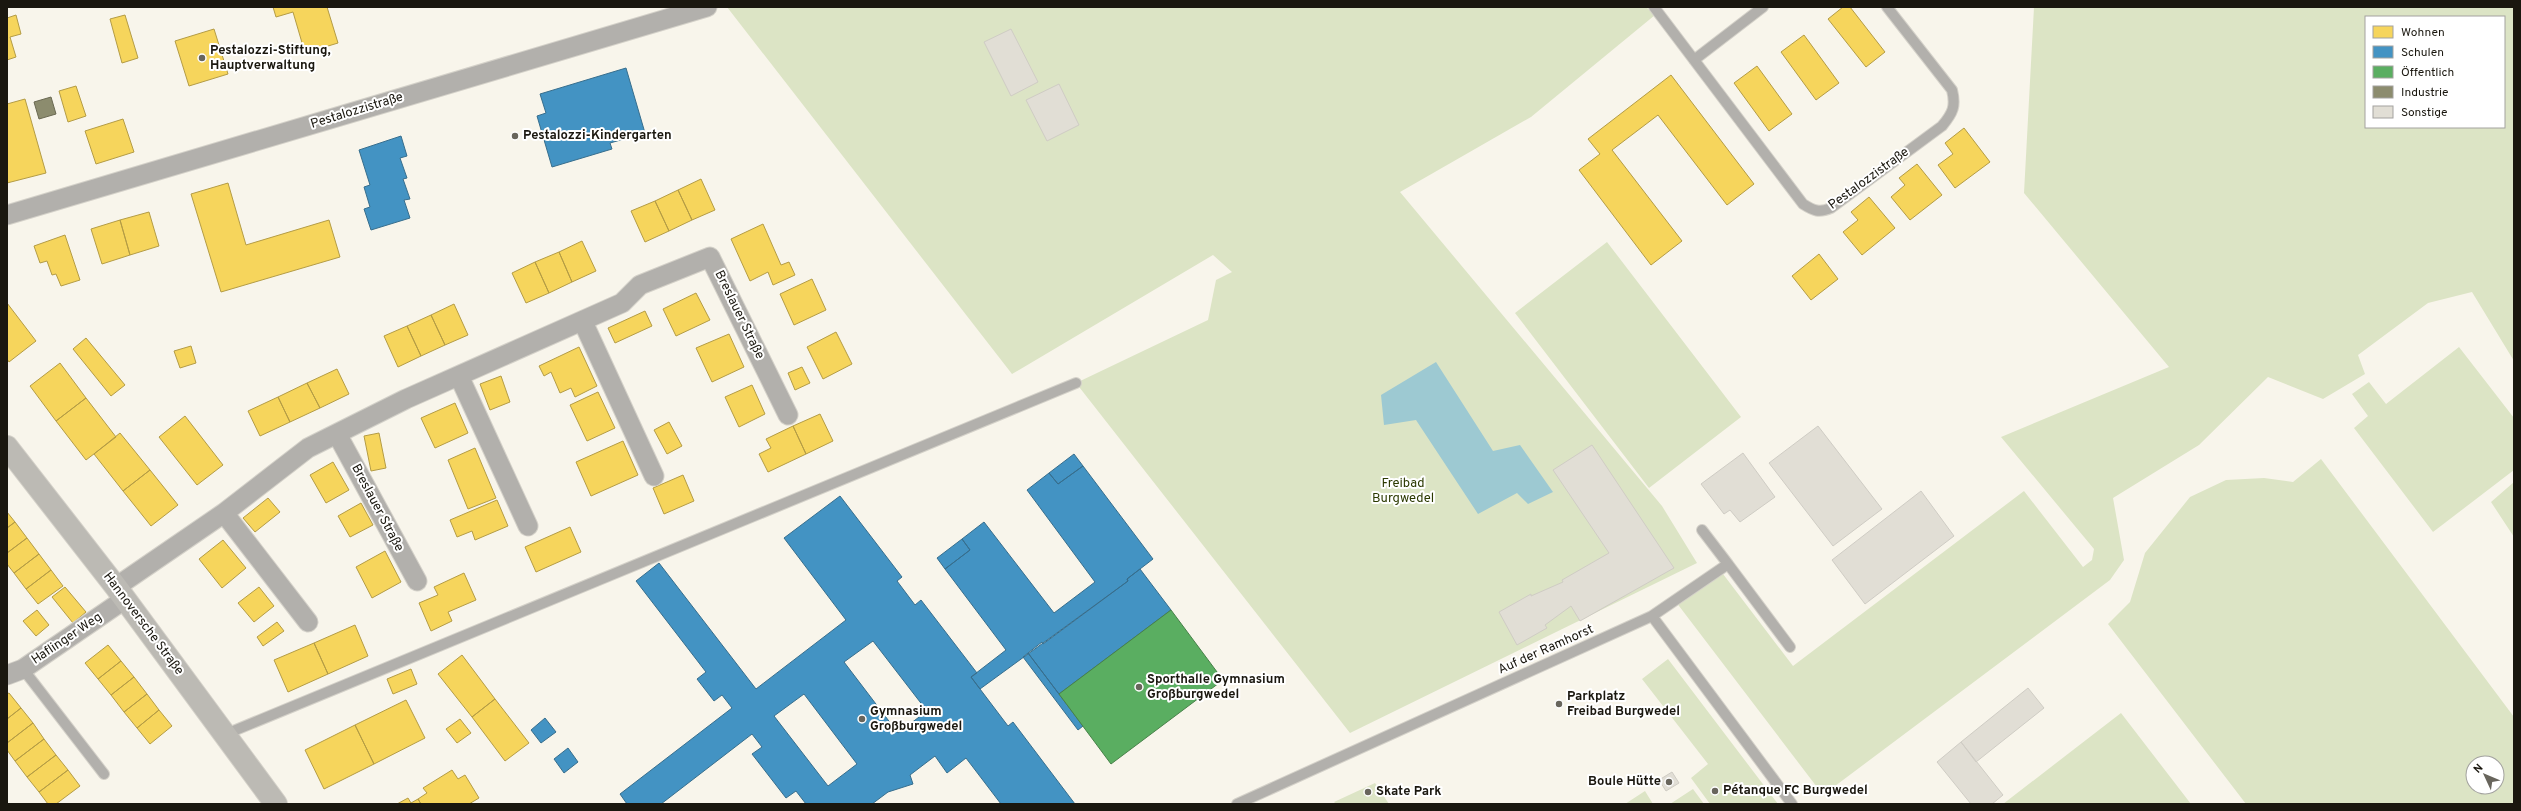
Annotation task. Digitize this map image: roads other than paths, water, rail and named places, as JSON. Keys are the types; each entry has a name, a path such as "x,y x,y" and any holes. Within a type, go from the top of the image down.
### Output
{"main road":[{"name":"Hannoversche Straße","path":"7,447 120,593 226,734 276,804"}],"street":[{"name":"Pestalozzistraße","path":"7,215 707,7"},
{"name":"Breslauer Straße","path":"120,593 308,448 406,399 583,322 622,303 640,285 710,257 788,415"},
{"path":"583,322 654,476"},
{"path":"459,376 528,526"},
{"name":"Breslauer Straße","path":"337,434 417,582"},
{"path":"224,513 308,622"},
{"name":"Haflinger Weg","path":"15,672 120,593"}],"lane":[{"name":"Pestalozzistraße","path":"1654,7 1803,204 1812,210 1822,212 1832,208 1942,126 1952,114 1955,103 1952,90 1887,7"},
{"path":"1694,60 1763,7"},
{"path":"226,734 1076,383"},
{"path":"1702,530 1790,647"},
{"name":"Auf der Ramhorst","path":"1237,804 1652,616 1728,564"},
{"path":"1652,616 1792,804"},
{"path":"15,672 104,774"}],"water":[{"path":"1436,362 1493,451 1520,445 1553,492 1528,504 1517,493 1478,514 1416,420 1384,425 1381,395"}],"place":[{"name":"Pestalozzi-Stiftung, Hauptverwaltung","path":"202,58"},
{"name":"Pestalozzi-Kindergarten","path":"515,136"},
{"name":"Sporthalle Gymnasium Großburgwedel","path":"1139,687"},
{"name":"Parkplatz Freibad Burgwedel","path":"1559,704"},
{"name":"Gymnasium Großburgwedel","path":"862,719"},
{"name":"Boule Hütte","path":"1669,782"},
{"name":"Pétanque FC Burgwedel","path":"1715,791"},
{"name":"Skate Park","path":"1368,792"}],"park label":[{"name":"Freibad Burgwedel","path":"1403,492"}]}
